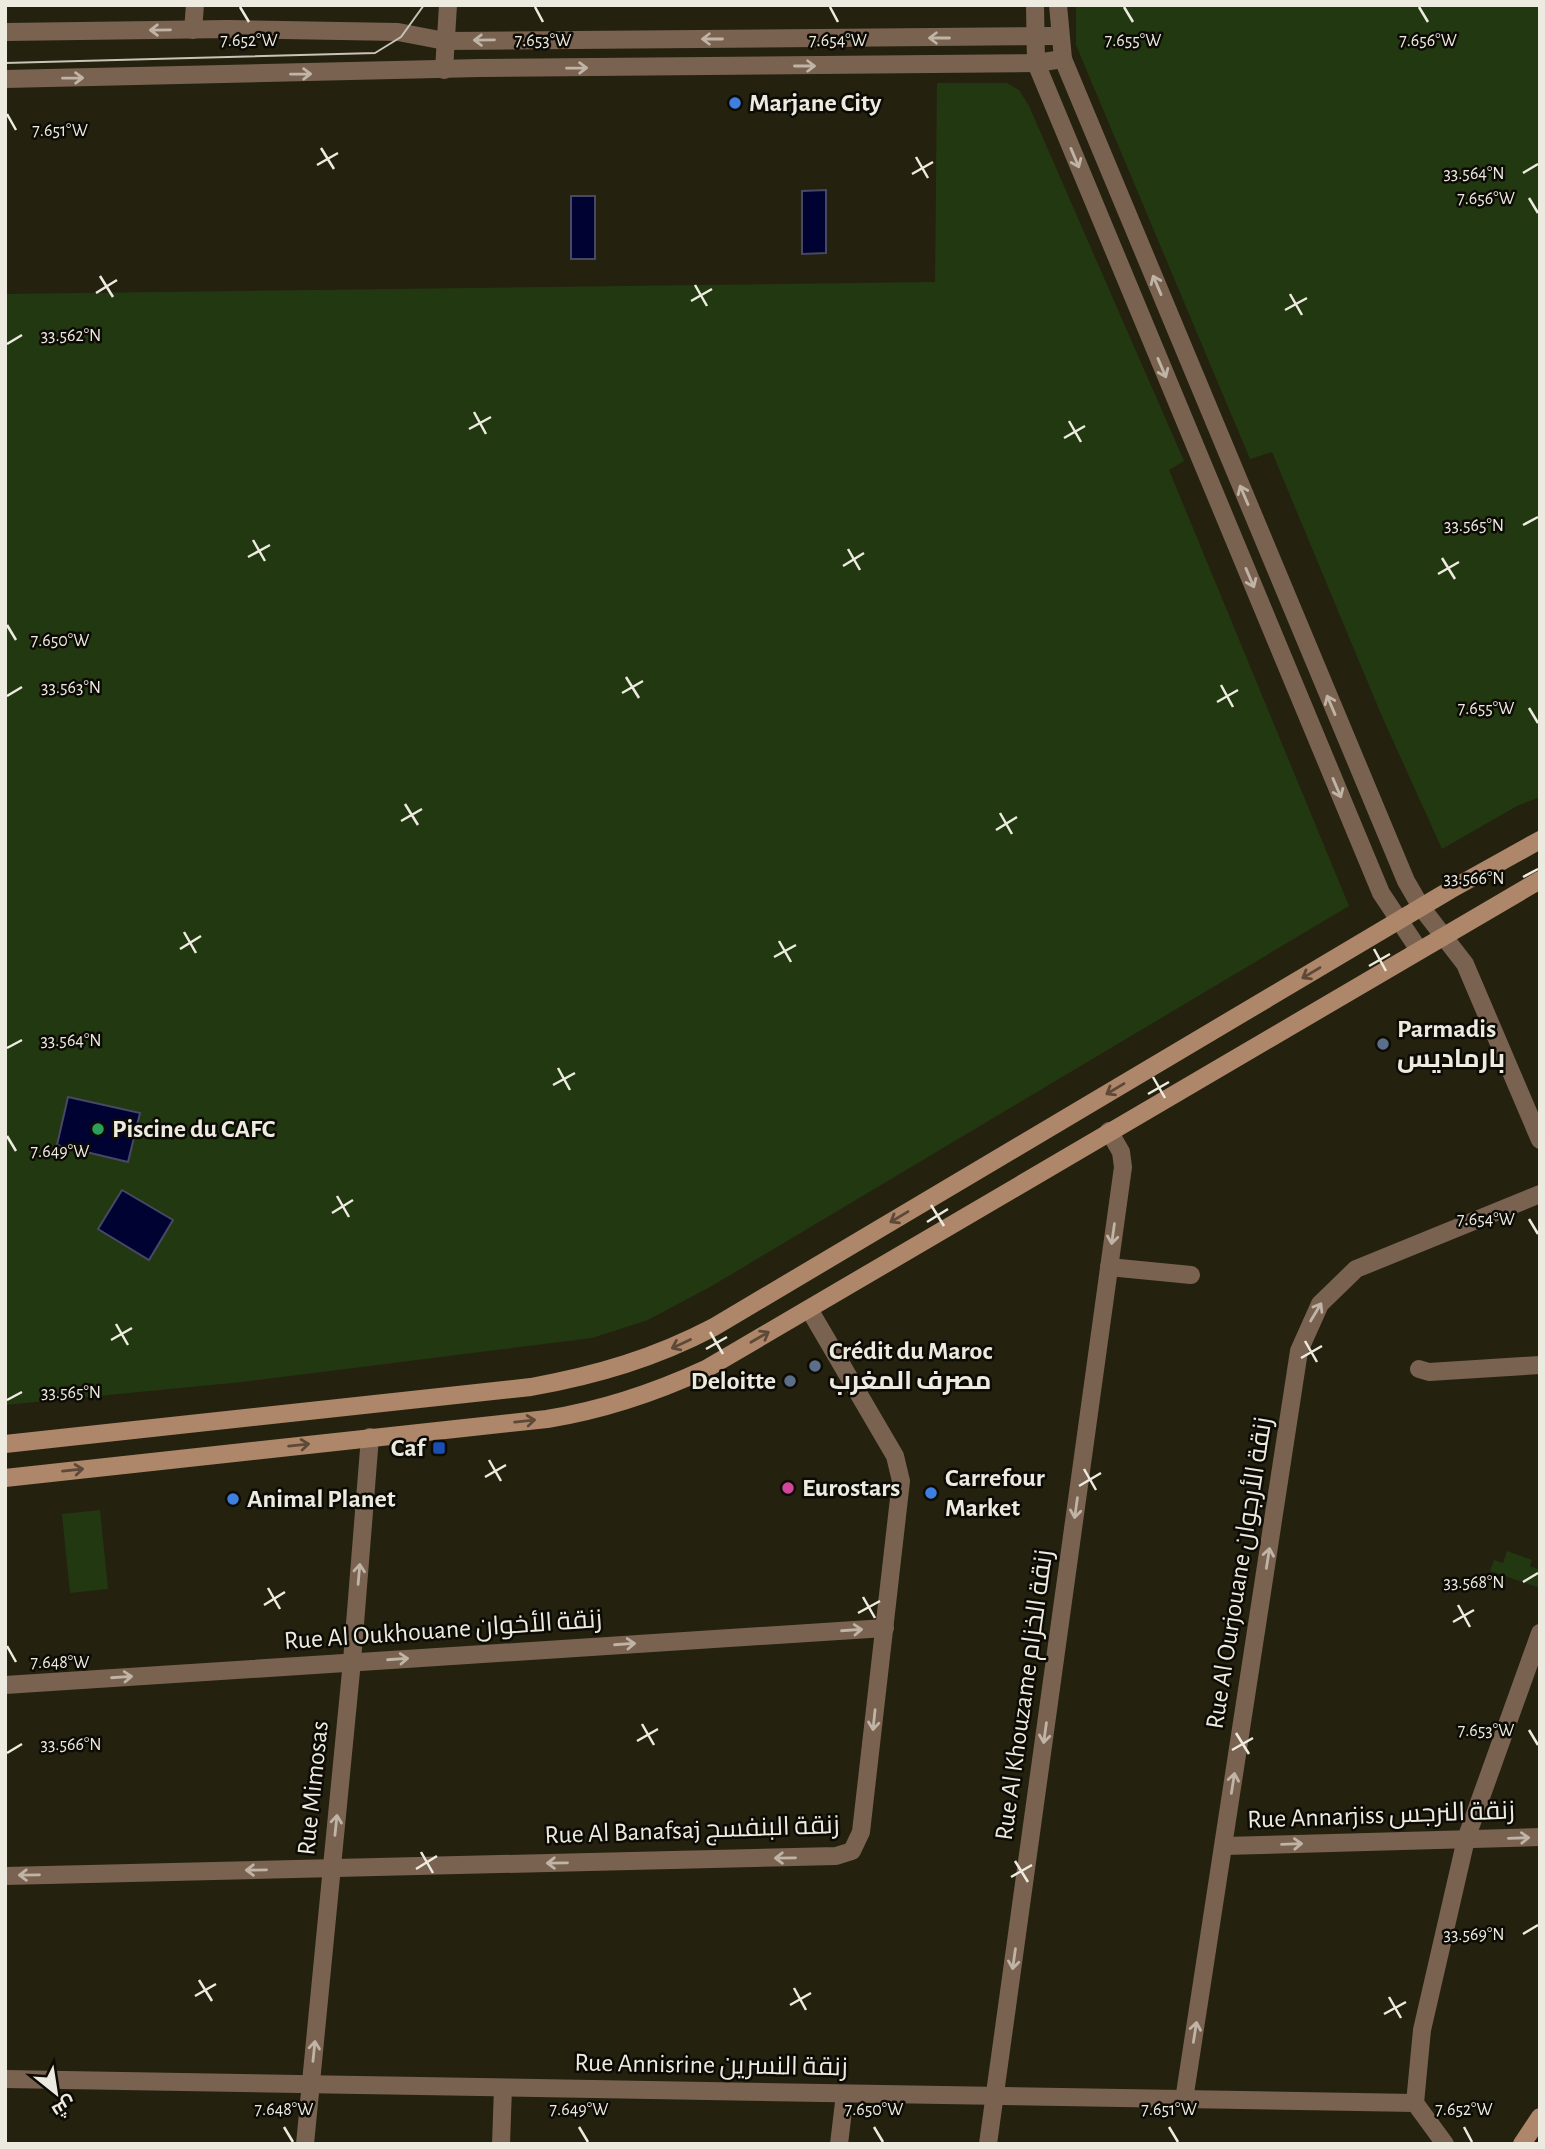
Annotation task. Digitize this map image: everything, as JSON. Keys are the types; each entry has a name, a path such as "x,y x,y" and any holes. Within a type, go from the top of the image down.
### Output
{"main road":[{"path":"5,1444 486,1393 573,1379 629,1365 714,1327 1422,907 1540,840"},
{"path":"5,1478 547,1419 612,1405 706,1369 1540,880"},
{"path":"1522,2144 1540,2117"}],"street":[{"path":"193,30 195,5"},
{"path":"444,70 448,5"},
{"path":"1035,5 1036,63 1381,893 1419,950"},
{"path":"1058,5 1058,36 1063,59 1346,742 1406,881 1465,964 1540,1140"},
{"path":"5,32 398,32 445,41 1058,36"},
{"path":"5,79 444,70 1036,63 1063,59"},
{"name":"Rue Al Khouzame زنقة الخزام","path":"988,2144 1123,1167 1121,1152 1109,1131"},
{"name":"Rue Al Ourjouane زنقة الأرجوان","path":"1184,2099 1299,1351 1312,1317 1331,1291 1356,1269 1540,1194"},
{"path":"1109,1267 1191,1275"},
{"name":"Rue Al Banafsaj زنقة البنفسج","path":"5,1876 845,1854 856,1847 861,1832 900,1496 899,1468 809,1309"},
{"path":"1419,1369 1429,1372 1540,1365"},
{"name":"Rue Mimosas","path":"306,2144 352,1661 370,1437"},
{"name":"Rue Al Oukhouane زنقة الأخوان","path":"5,1685 884,1628"},
{"path":"1445,2144 1415,2104 1422,2030 1465,1839 1540,1633"},
{"name":"Rue Annarjiss زنقة النرجس","path":"1224,1846 1540,1837"},
{"name":"Rue Annisrine زنقة النسرين","path":"5,2079 1415,2104"},
{"path":"501,2144 503,2088"},
{"path":"839,2144 845,2094"}],"green space":[{"path":"1076,5 1540,5 1540,797 1517,806 1442,849 1381,714 1272,452 1250,459 1076,45"},
{"path":"937,83 1007,83 1019,90 1029,106 1184,461 1169,470 1349,906 710,1287 648,1320 592,1338 242,1382 5,1405 5,294 935,282"},
{"path":"100,1510 108,1589 70,1593 62,1514"},
{"path":"1507,1551 1532,1560 1530,1566 1540,1570 1540,1588 1490,1571 1494,1560 1503,1563"}],"shaded area":[{"path":"826,190 826,253 802,254 802,191"},
{"path":"571,196 595,196 595,259 571,259"},
{"name":"Piscine du CAFC","path":"68,1097 140,1113 128,1162 57,1145"},
{"name":"Piscine du CAFC","path":"122,1190 173,1220 149,1260 98,1229"}],"tram line":[{"path":"5,63 375,53 401,37 424,5"}],"place":[{"name":"Marjane City","path":"735,103"},
{"name":"Parmadis بارماديس","path":"1383,1044"},
{"name":"Piscine du CAFC","path":"98,1129"},
{"name":"Crédit du Maroc مصرف المغرب","path":"815,1366"},
{"name":"Deloitte","path":"790,1381"},
{"name":"Caf","path":"439,1448"},
{"name":"Eurostars","path":"788,1488"},
{"name":"Carrefour Market","path":"931,1493"},
{"name":"Animal Planet","path":"233,1499"}]}
